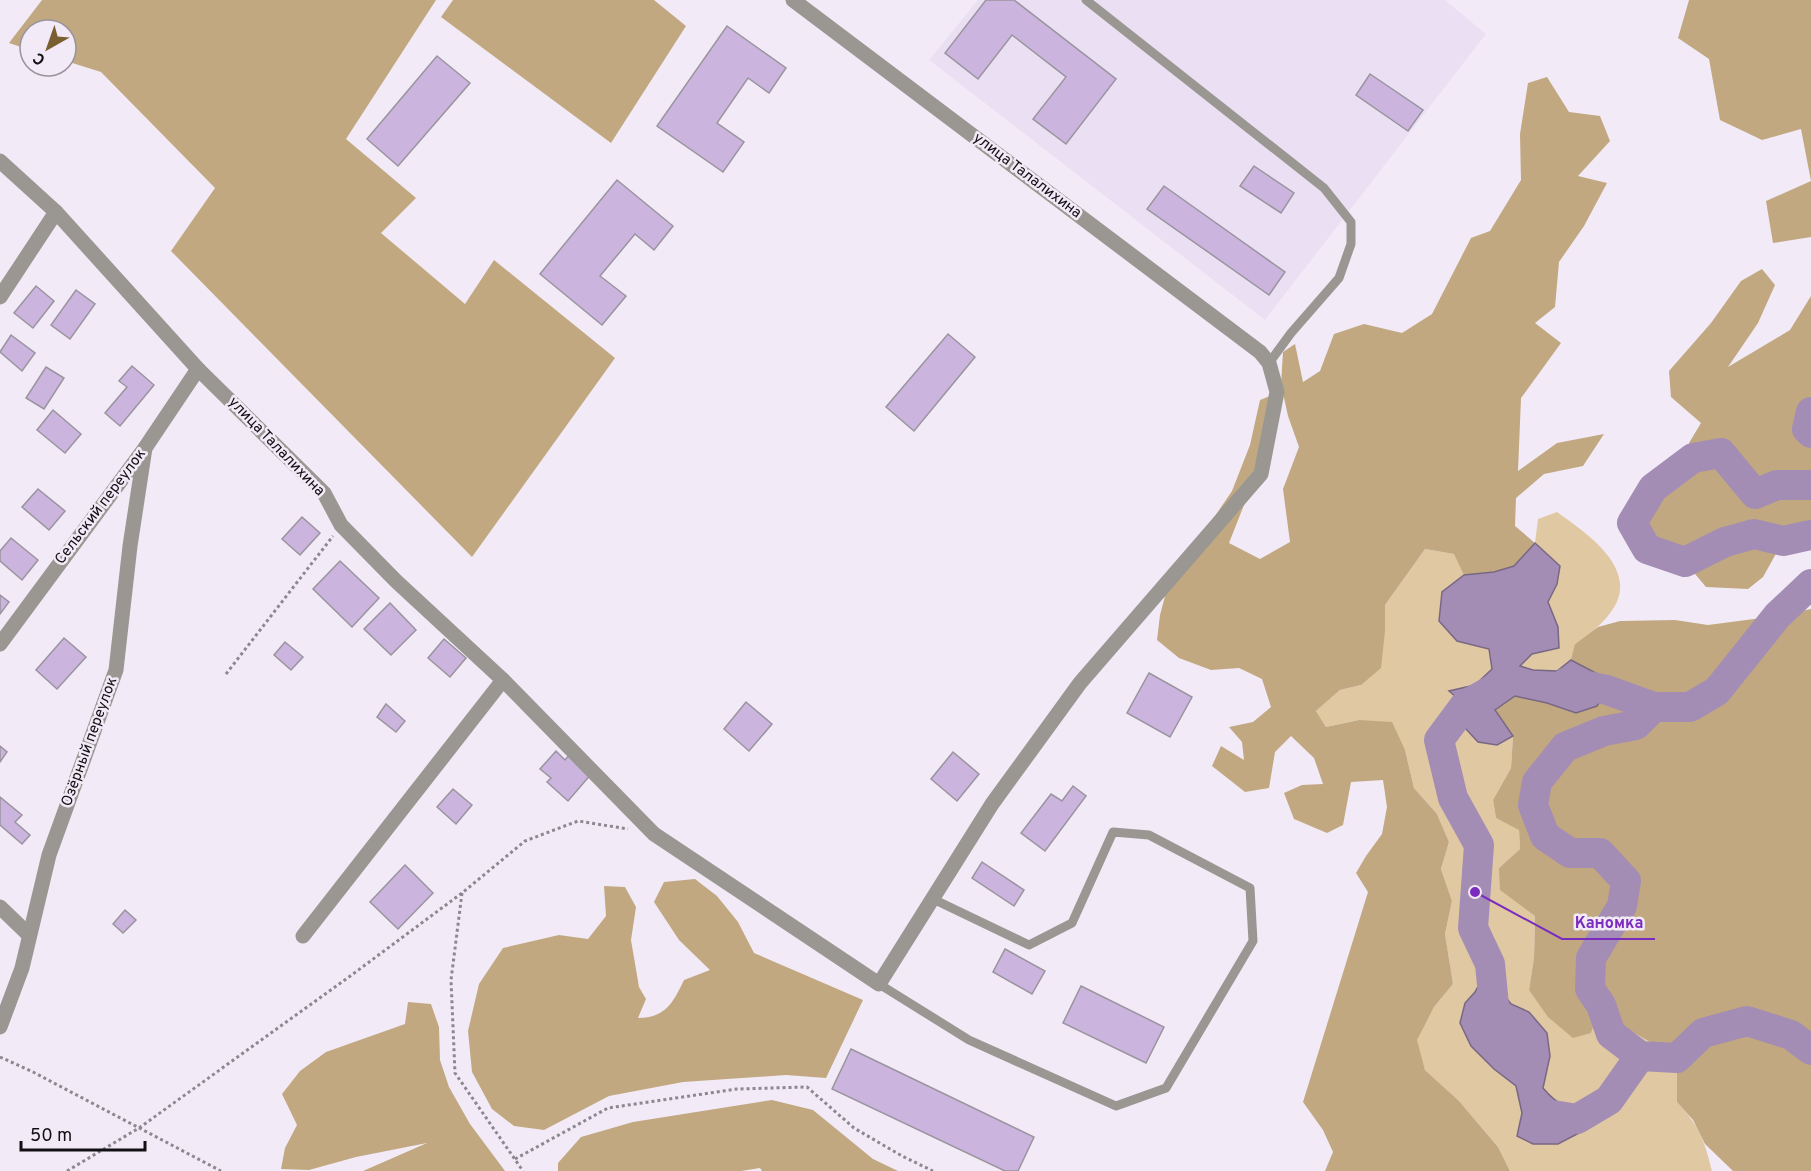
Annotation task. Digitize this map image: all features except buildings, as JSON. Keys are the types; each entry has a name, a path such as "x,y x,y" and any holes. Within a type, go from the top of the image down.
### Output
{"street":[{"name":"улица Талалихина","path":"793,0 1264,357"},
{"name":"улица Талалихина","path":"0,161 56,212 198,369 324,493 341,525 503,680 654,834 879,984"},
{"path":"0,297 56,212"},
{"path":"879,984 992,804 1080,683 1261,474 1277,392 1264,357"},
{"name":"Сельский переулок","path":"0,644 145,448 198,369"},
{"name":"Озёрный переулок","path":"0,1027 22,968 28,934 49,855 116,670 130,546 145,448"},
{"path":"303,936 503,680"},
{"path":"0,907 28,934"}],"lane":[{"path":"1086,0 1324,188 1351,222 1351,244 1339,278 1291,333 1264,357"},
{"path":"879,984 969,1040 1116,1106 1166,1088 1253,941 1250,888 1149,835 1113,832 1072,923 1029,945 933,899"}],"path":[{"path":"226,674 341,525"},
{"path":"67,1171 139,1128 462,893 525,842 578,822 654,834"},
{"path":"462,893 451,980 455,1073 523,1171"},
{"path":"0,1057 221,1171"},
{"path":"515,1159 608,1108 737,1089 807,1087 854,1128 933,1171"}],"shaded area":[{"path":"42,0 436,0 346,139 416,198 381,233 465,304 494,260 615,358 472,557 171,251 215,188 101,72 78,65 78,18 28,18"},
{"path":"453,0 654,0 686,26 611,143 441,17"},
{"path":"978,0 1445,0 1486,34 1265,320 929,60"},
{"path":"1689,0 1811,0 1811,181 1801,129 1762,140 1720,120 1709,59 1678,38"},
{"path":"18,31 18,46 9,43"},
{"path":"1547,77 1569,112 1600,116 1610,141 1578,176 1607,183 1584,226 1559,262 1555,307 1535,323 1561,343 1521,398 1518,471 1557,443 1604,434 1583,466 1544,474 1516,498 1515,526 1535,543 1514,566 1494,572 1464,575 1454,554 1425,549 1385,605 1381,668 1361,685 1340,690 1316,711 1326,727 1359,720 1392,722 1405,750 1414,788 1437,814 1449,842 1441,869 1452,901 1445,934 1453,984 1434,1007 1417,1040 1425,1070 1459,1101 1498,1147 1510,1171 1325,1171 1333,1152 1323,1130 1303,1102 1368,892 1356,873 1382,834 1387,807 1383,780 1351,782 1343,825 1327,833 1294,819 1284,793 1302,785 1323,784 1314,758 1291,736 1275,752 1269,788 1245,792 1212,766 1221,746 1244,760 1242,742 1229,727 1253,722 1271,707 1262,679 1239,668 1211,670 1179,658 1157,640 1160,615 1168,585 1232,491 1250,445 1260,400 1270,396 1263,481 1244,505 1229,543 1260,559 1290,542 1283,489 1299,447 1288,416 1281,384 1283,352 1295,344 1303,382 1320,371 1334,334 1364,324 1402,333 1432,314 1471,238 1490,231 1521,180 1520,134 1528,83"},
{"path":"1811,181 1811,237 1773,243 1766,201"},
{"path":"1762,269 1775,285 1758,323 1728,367 1790,330 1811,296 1811,535 1783,541 1763,577 1748,589 1706,587 1685,562 1647,549 1632,523 1653,488 1693,458 1689,443 1701,423 1671,397 1669,371 1711,323 1741,281"},
{"path":"1557,512 1584,532 1609,557 1617,571 1620,585 1617,601 1607,617 1575,644 1589,668 1513,736 1511,768 1493,800 1496,818 1519,829 1520,849 1499,868 1535,916 1534,958 1529,990 1591,1033 1601,1005 1620,1025 1652,1043 1673,1045 1677,1058 1677,1102 1691,1118 1700,1134 1712,1171 1510,1171 1498,1147 1459,1101 1425,1070 1416,1040 1434,1007 1453,984 1445,934 1452,901 1441,869 1449,842 1437,814 1414,788 1405,750 1359,720 1326,727 1316,711 1340,690 1361,685 1385,631 1385,605 1425,549 1454,554 1535,543 1538,519"},
{"path":"1535,543 1560,566 1557,584 1548,602 1558,627 1559,648 1532,654 1520,666 1533,670 1557,671 1571,660 1605,678 1607,690 1597,706 1576,713 1547,703 1515,696 1495,710 1513,736 1497,745 1478,742 1465,728 1465,705 1449,691 1475,685 1492,669 1489,649 1457,641 1439,621 1442,592 1464,575 1494,572 1514,566"},
{"path":"1811,609 1811,1171 1733,1171 1705,1144 1693,1120 1677,1102 1677,1058 1673,1045 1652,1043 1620,1025 1601,1006 1591,1033 1573,1038 1548,1017 1529,990 1534,958 1535,916 1500,890 1499,868 1520,849 1519,830 1496,818 1493,800 1511,768 1513,736 1495,710 1515,696 1547,703 1576,713 1605,678 1571,660 1575,644 1598,627 1620,621 1675,620 1708,625"},
{"path":"695,879 717,896 738,922 754,953 863,1000 826,1078 786,1075 683,1082 609,1096 544,1130 514,1126 492,1109 472,1072 468,1031 479,984 503,948 559,935 588,939 606,916 604,886 625,887 636,907 631,940 639,987 646,999 638,1018 655,1015 662,1012 672,1002 684,980 710,970 679,940 654,902 664,882"},
{"path":"1490,964 1499,988 1511,1004 1529,1012 1547,1033 1550,1056 1543,1088 1564,1106 1592,1110 1583,1131 1558,1144 1533,1144 1517,1136 1522,1113 1516,1086 1494,1069 1471,1046 1460,1023 1465,1003 1475,992"},
{"path":"408,1002 431,1004 439,1027 440,1060 449,1087 470,1124 505,1171 363,1171 427,1143 356,1157 309,1170 281,1169 285,1148 297,1125 282,1094 300,1071 326,1052 405,1024"},
{"path":"772,1100 813,1110 873,1159 898,1171 762,1171 760,1168 741,1171 558,1171 558,1163 581,1137 633,1122"}],"waterway":[{"path":"1811,412 1807,429 1811,433"},
{"path":"1811,485 1777,485 1755,494 1721,453 1693,458 1653,488 1632,523 1647,549 1685,562 1725,542 1754,534 1783,541 1811,535"},
{"path":"1811,584 1777,616 1717,691 1690,707 1654,707 1636,725 1604,731 1565,747 1537,782 1533,805 1545,836 1570,853 1600,853 1626,881 1622,906 1591,958 1590,989 1601,1005 1611,1034 1640,1056 1677,1058 1703,1033 1747,1021 1791,1035 1811,1050"},
{"path":"1567,682 1607,690 1654,707"},
{"path":"1494,1005 1490,964 1473,928 1479,845 1453,798 1439,740 1465,705 1499,686"},
{"path":"1553,1115 1577,1119 1609,1100 1640,1056"}],"place":[{"name":"Каномка","path":"1475,892"}]}
